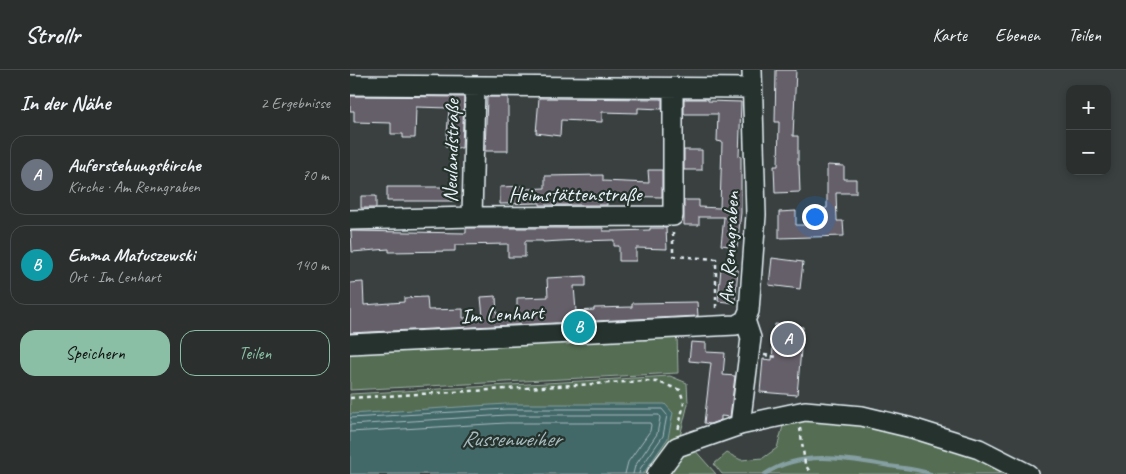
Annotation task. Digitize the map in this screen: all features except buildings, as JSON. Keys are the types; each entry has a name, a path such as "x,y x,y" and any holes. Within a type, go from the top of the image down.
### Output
{"street":[{"path":"350,85 397,78 475,87 673,88 752,79"},
{"name":"Am Renngraben","path":"740,426 751,338 745,320 749,311 756,215 752,79"},
{"name":"Neulandstraße","path":"472,217 475,87"},
{"name":"Heimstättenstraße","path":"350,220 673,216 673,88"},
{"name":"Im Lenhart","path":"350,344 736,325 745,320"},
{"path":"657,474 677,447 740,426 805,411 862,416 912,428 979,449 1028,474"}],"path":[{"path":"673,216 673,256 716,259 716,325"},
{"path":"350,398 645,381 658,382 680,390 684,403 676,439 677,447"},
{"path":"798,412 802,451 805,464 811,474"}],"green space":[{"path":"677,333 678,373 350,390 350,352"},
{"name":"Russenweiher","path":"670,376 687,383 688,404 679,440 652,474 350,474 350,394"},
{"path":"822,416 959,446 1020,474 722,474 714,464 727,453 741,460 763,458 777,448 783,426 790,418"},
{"path":"693,448 716,474 663,474 680,457"}],"water":[{"name":"Russenweiher","path":"506,404 665,404 673,413 668,438 643,474 350,474 350,414"}],"waterway":[{"path":"765,474 795,461 826,458 858,461 931,474"}],"place":[{"name":"Emma Matuszewski","path":"579,327"},
{"name":"Auferstehungskirche","path":"788,339"}]}
